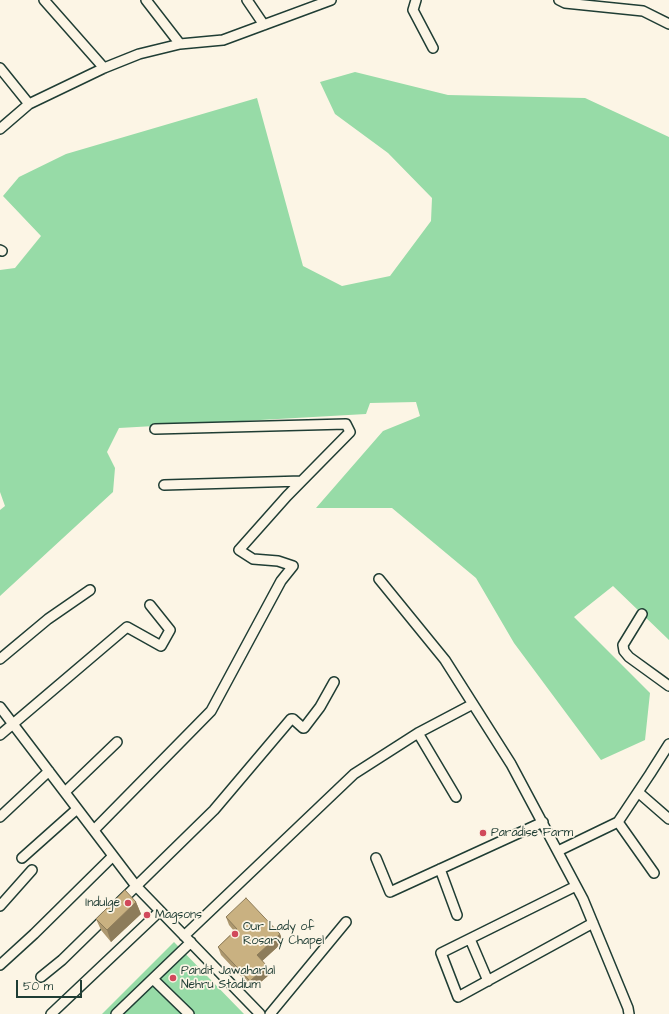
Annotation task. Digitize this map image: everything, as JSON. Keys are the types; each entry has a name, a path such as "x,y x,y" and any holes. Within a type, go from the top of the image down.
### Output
{"street":[{"path":"44,0 104,68"},
{"path":"146,0 180,44"},
{"path":"247,0 264,25"},
{"path":"0,129 29,104 104,68 139,54 180,44 223,40 331,0"},
{"path":"416,0 413,10 433,48"},
{"path":"559,0 565,3 643,11 669,24"},
{"path":"0,68 29,104"},
{"path":"94,830 211,711 281,580 293,566 278,561 253,559 239,550 302,481 350,432 346,424 155,429"},
{"path":"164,485 302,481"},
{"path":"379,580 445,660 512,764 576,886 593,923 628,1008 629,1014"},
{"path":"0,658 48,619 90,590"},
{"path":"0,735 127,627 161,646 170,630 150,605"},
{"path":"642,614 623,644 624,651 629,657 669,686"},
{"path":"41,977 62,960 214,810 291,719 294,719 304,728 320,707 334,682"},
{"path":"116,1014 152,979 187,939 354,774 418,733 473,704"},
{"path":"0,707 136,886 260,1014"},
{"path":"418,733 456,797"},
{"path":"65,792 116,742"},
{"path":"558,851 618,822 669,744"},
{"path":"0,817 49,771"},
{"path":"638,792 669,819"},
{"path":"22,858 77,809"},
{"path":"376,858 390,892 543,822"},
{"path":"618,822 654,873"},
{"path":"0,965 34,934 113,856"},
{"path":"440,869 457,915"},
{"path":"0,906 32,870"},
{"path":"576,886 441,953 458,997 593,923"},
{"path":"50,1014 160,911"},
{"path":"270,1014 346,922"},
{"path":"470,939 488,981"},
{"path":"152,979 189,1014"}],"green space":[{"path":"355,72 448,95 585,98 669,137 669,640 613,586 574,617 650,693 645,740 601,760 514,643 476,578 392,508 316,508 383,431 420,416 416,402 370,403 366,414 119,428 107,452 115,468 113,492 0,596 0,510 5,506 0,492 0,270 15,268 41,236 3,196 19,177 66,154 257,98 303,266 342,286 390,276 431,221 432,198 388,153 335,114 320,82"},
{"name":"Pandit Jawaharlal Nehru Stadium","path":"174,942 244,1014 102,1014"}],"building":[{"path":"125,890 136,902 107,930 96,919"},
{"path":"246,898 280,934 257,955 267,966 250,981 218,947 237,929 226,917"}],"place":[{"name":"Paradise Farm","path":"483,833"},
{"name":"Indulge","path":"128,903"},
{"name":"Magsons","path":"147,915"},
{"name":"Our Lady of Rosary Chapel","path":"235,934"},
{"name":"Pandit Jawaharlal Nehru Stadium","path":"173,978"}]}
